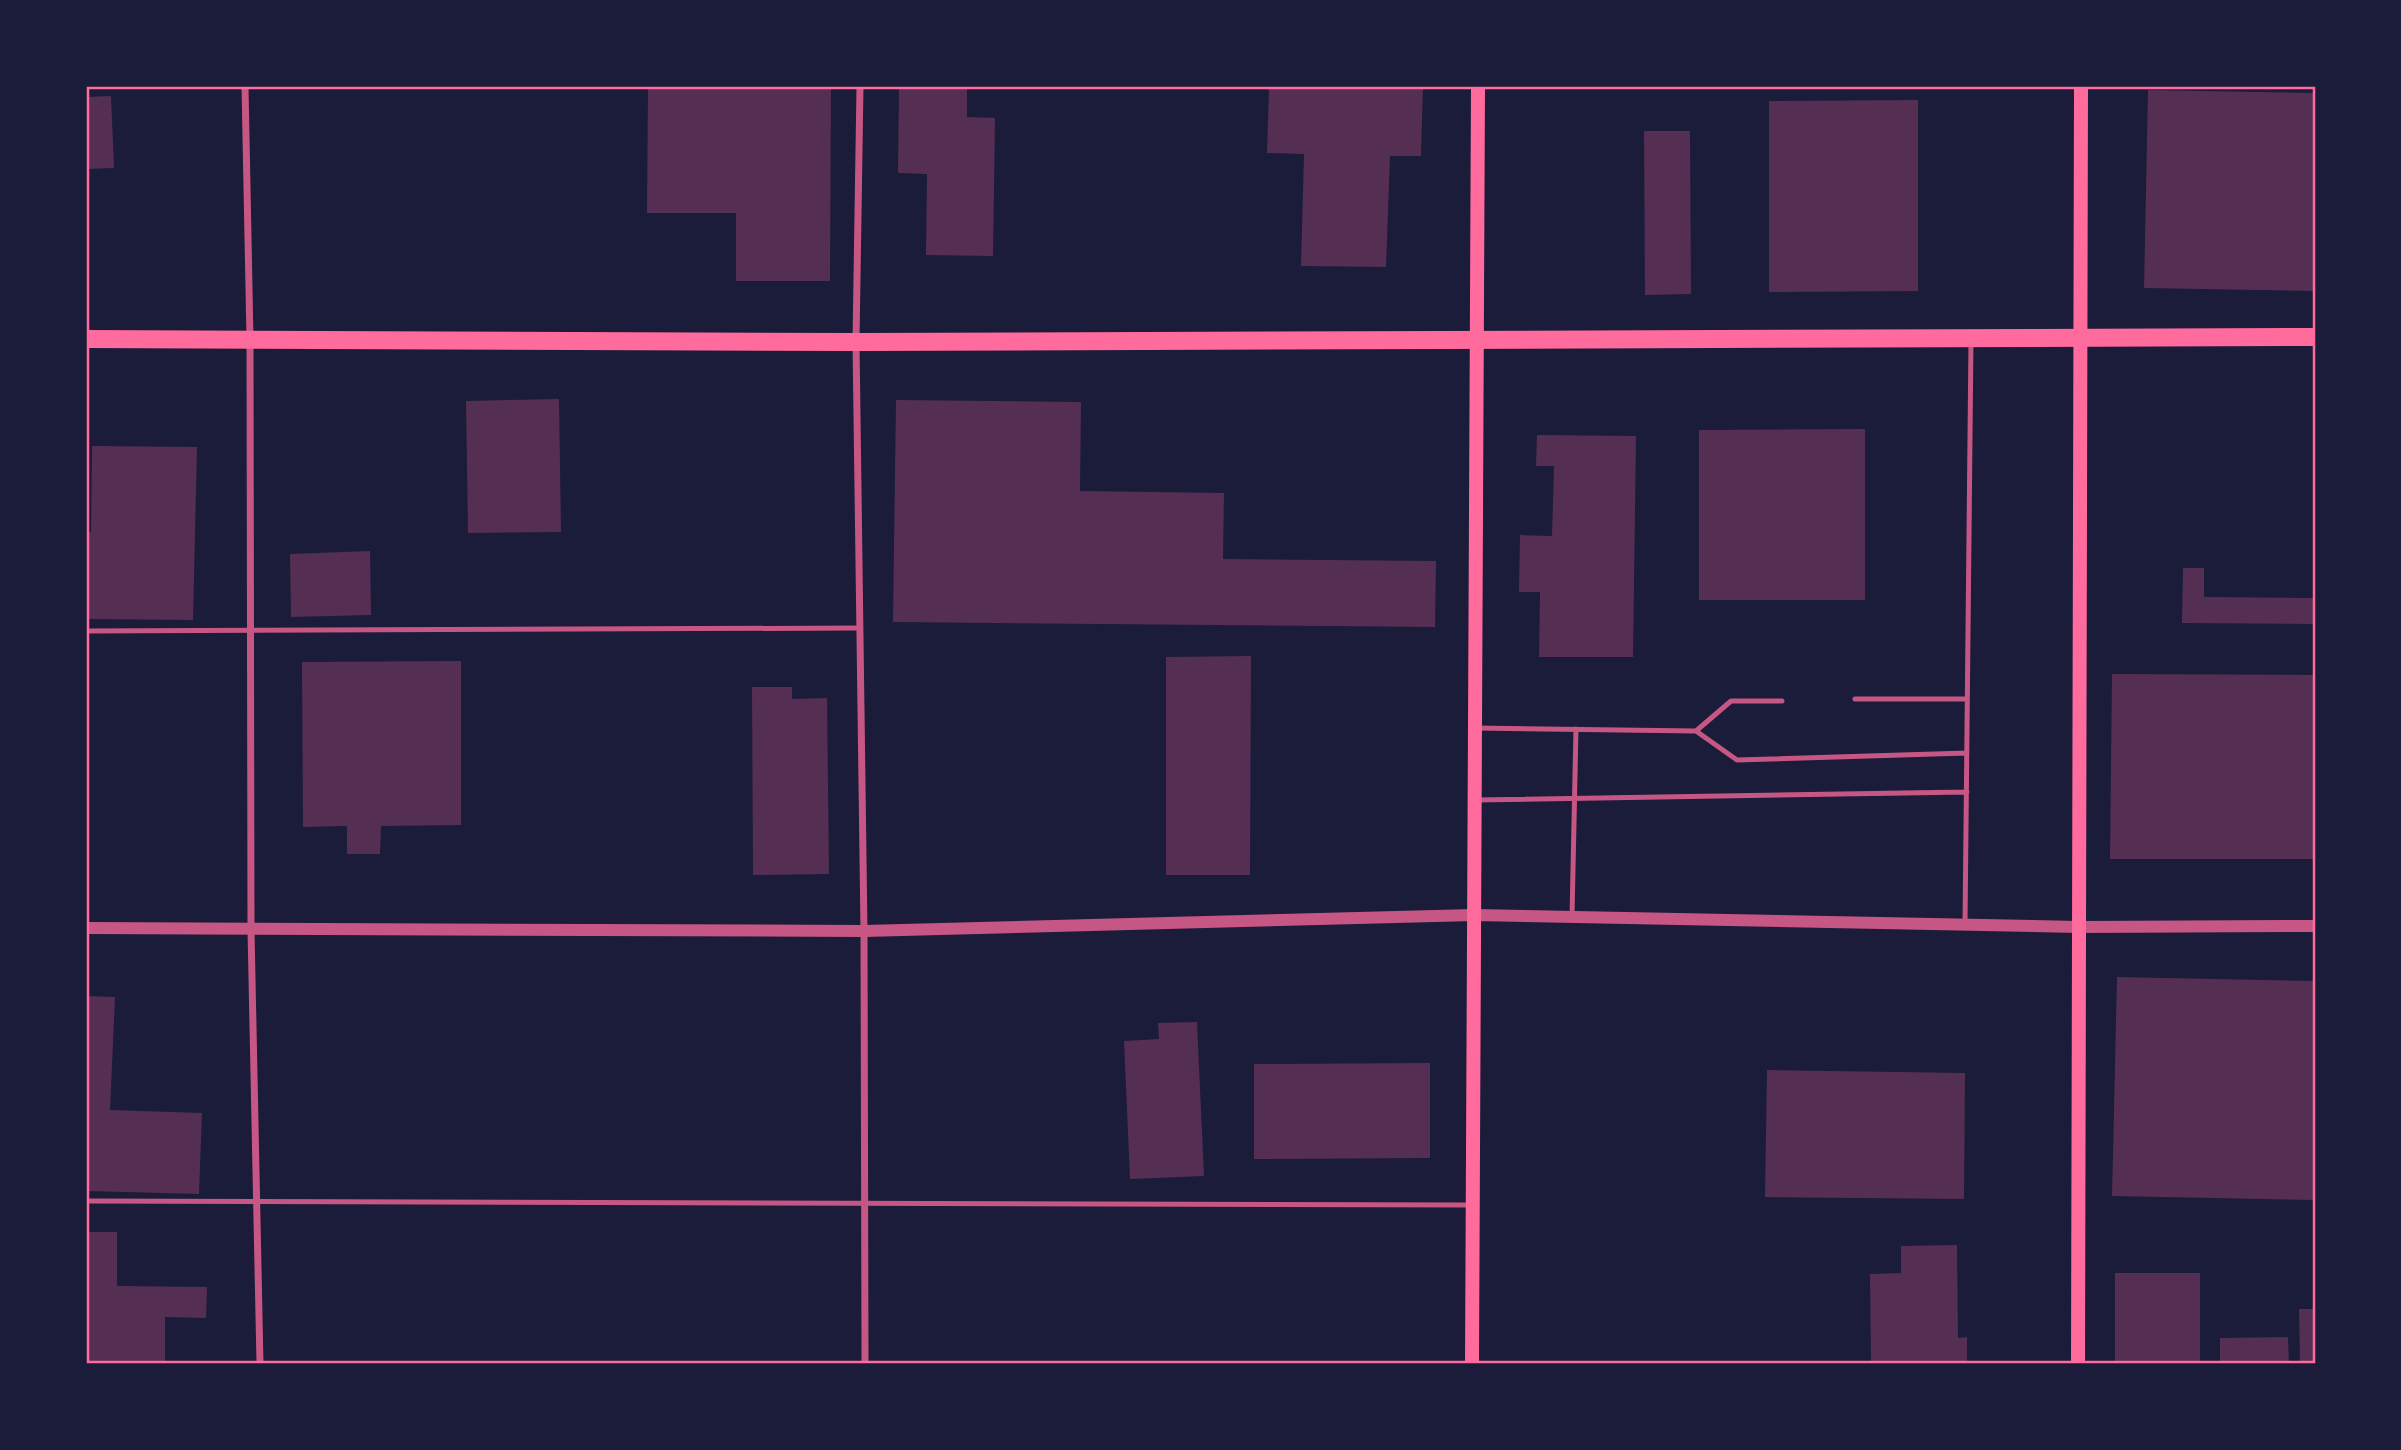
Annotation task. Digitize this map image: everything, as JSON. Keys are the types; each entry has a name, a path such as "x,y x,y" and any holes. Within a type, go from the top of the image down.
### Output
{"main road":[{"path":"1472,1364 1478,86"},
{"path":"2078,1364 2081,86"},
{"path":"86,339 856,342 2315,337"}],"street":[{"path":"245,86 250,339 251,930 260,1364"},
{"path":"860,86 856,342 864,931 865,1364"},
{"path":"86,928 864,931 1474,915 2079,927 2315,926"}],"lane":[{"path":"1965,925 1971,337"},
{"path":"86,631 860,628"},
{"path":"1855,699 1967,699"},
{"path":"1696,731 1731,701 1782,701"},
{"path":"1475,728 1696,731 1737,760 1967,753"},
{"path":"1572,917 1576,729"},
{"path":"1475,800 1966,792"},
{"path":"86,1201 1473,1205"}],"building":[{"path":"648,86 831,86 830,281 736,281 736,213 647,213"},
{"path":"899,86 967,86 967,117 995,118 993,256 926,255 927,174 898,173"},
{"path":"1269,86 1423,86 1421,156 1390,156 1386,267 1301,266 1304,154 1267,153"},
{"path":"2148,90 2315,93 2315,291 2144,288"},
{"path":"111,96 114,168 86,169 86,97"},
{"path":"1918,100 1918,291 1769,292 1769,101"},
{"path":"1644,131 1690,131 1691,294 1645,295"},
{"path":"559,399 561,532 468,533 466,401"},
{"path":"896,400 1081,402 1080,491 1224,493 1223,559 1436,561 1435,627 893,622"},
{"path":"1865,429 1865,600 1699,600 1699,430"},
{"path":"1537,435 1636,436 1633,657 1539,657 1540,592 1519,592 1520,535 1552,536 1554,466 1536,466"},
{"path":"92,446 197,447 193,620 86,619 86,532 91,532"},
{"path":"370,551 371,615 291,617 290,554"},
{"path":"2183,568 2204,568 2204,597 2315,598 2315,624 2182,623"},
{"path":"1251,656 1250,875 1166,875 1166,657"},
{"path":"461,661 461,825 381,826 380,854 347,854 347,826 303,827 302,662"},
{"path":"2112,674 2315,675 2315,859 2110,859"},
{"path":"752,687 792,687 792,699 827,698 829,874 753,875"},
{"path":"2117,977 2315,981 2315,1200 2112,1196"},
{"path":"86,996 115,997 110,1110 202,1113 199,1194 86,1191"},
{"path":"1197,1022 1204,1176 1130,1179 1124,1041 1159,1039 1158,1023"},
{"path":"1430,1063 1430,1158 1254,1159 1254,1064"},
{"path":"1767,1070 1965,1073 1964,1199 1765,1197"},
{"path":"86,1232 117,1232 117,1286 207,1287 206,1318 165,1317 165,1364 86,1364"},
{"path":"1957,1245 1958,1338 1967,1337 1967,1364 1871,1364 1870,1274 1901,1273 1901,1246"},
{"path":"2115,1273 2200,1273 2200,1364 2115,1364"},
{"path":"2299,1309 2315,1309 2315,1364 2300,1364"},
{"path":"2288,1337 2289,1364 2220,1364 2220,1338"}]}
